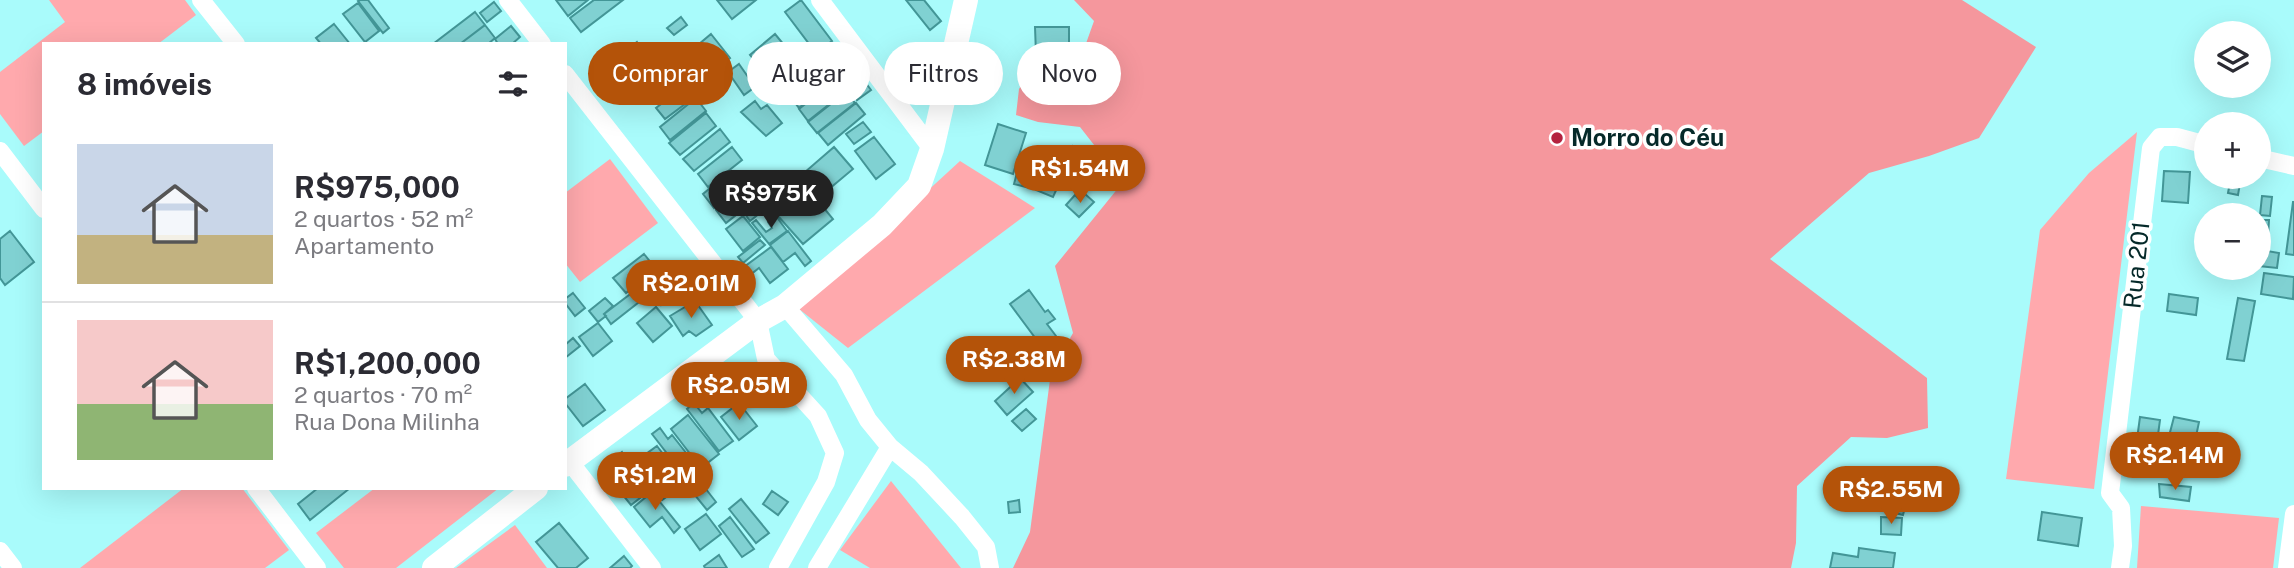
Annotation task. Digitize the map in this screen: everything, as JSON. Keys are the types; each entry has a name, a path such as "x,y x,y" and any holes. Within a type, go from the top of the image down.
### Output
{"main road":[{"path":"567,462 758,321 785,306 905,203 919,186 932,149 966,0"},
{"path":"433,568 533,490"}],"street":[{"path":"201,0 234,42"},
{"path":"508,0 540,42"},
{"path":"820,0 932,149"},
{"path":"567,77 758,321 766,359 818,416 835,453 826,482 778,568"},
{"name":"Rua 201","path":"2120,568 2123,546 2122,508 2110,493 2151,148 2160,137 2177,136 2194,141"},
{"path":"0,151 42,206"},
{"path":"2271,161 2294,166"},
{"path":"785,306 844,375 868,421 890,447 921,473 986,547 990,568"},
{"path":"817,568 890,447"},
{"path":"567,462 652,568"},
{"path":"258,490 317,568"},
{"path":"2287,568 2294,514"},
{"path":"0,551 13,568"}],"shaded area":[{"path":"49,0 185,0 196,15 161,42 42,42 42,132 24,146 0,114 0,72 65,22"},
{"path":"1074,0 1962,0 2036,47 1979,138 1869,173 1770,259 1927,378 1928,428 1887,438 1851,437 1797,486 1796,543 1791,568 1013,568 1030,532 1051,372 1073,333 1055,266 1123,182 1080,127 1038,122 1016,115 1017,105 1121,105 1121,42 1087,42 1094,21"},
{"path":"2137,132 2094,489 2006,479 2040,230 2089,173"},
{"path":"610,159 658,223 580,282 567,266 567,191"},
{"path":"960,161 1035,208 848,348 799,309"},
{"path":"891,481 961,568 870,568 840,550"},
{"path":"181,490 244,490 289,550 265,568 80,568"},
{"path":"372,490 496,490 396,568 344,568 316,533"},
{"path":"2141,506 2279,518 2273,568 2137,568"},
{"path":"515,525 547,568 456,568"}],"building":[{"path":"368,0 389,28 383,33 358,1"},
{"path":"556,0 588,0 568,16"},
{"path":"594,0 623,0 581,32 570,18"},
{"path":"717,0 756,0 732,19"},
{"path":"801,0 832,41 808,42 785,12"},
{"path":"906,0 924,0 941,21 930,30"},
{"path":"494,2 501,11 487,22 480,13"},
{"path":"358,3 379,31 365,42 343,14"},
{"path":"475,12 485,25 463,42 436,42"},
{"path":"681,17 687,25 674,35 667,28"},
{"path":"334,24 348,42 319,42 316,38"},
{"path":"485,25 495,38 490,42 463,42"},
{"path":"511,26 520,37 514,42 497,42 495,39"},
{"path":"1035,27 1069,27 1069,42 1036,42"},
{"path":"711,34 717,42 702,42"},
{"path":"775,34 782,42 765,42"},
{"path":"739,64 747,76 747,93 744,95 733,79 733,68"},
{"path":"660,105 684,105 665,119 656,108"},
{"path":"687,105 701,105 706,111 670,140 660,127"},
{"path":"750,105 758,105 761,109 767,105 782,123 766,136 741,112"},
{"path":"804,105 828,105 808,121 799,109"},
{"path":"830,105 852,105 817,133 808,122"},
{"path":"853,105 858,105 865,114 828,145 818,133"},
{"path":"706,113 716,126 680,155 669,143"},
{"path":"863,122 871,132 854,144 846,134"},
{"path":"998,124 1026,133 1013,174 985,165"},
{"path":"720,129 730,142 694,171 683,159"},
{"path":"874,137 895,164 876,179 855,151"},
{"path":"1073,146 1087,150 1081,171 1063,183 1035,174 1043,149 1070,157"},
{"path":"732,147 742,160 708,187 698,174"},
{"path":"834,147 853,169 823,194 805,172"},
{"path":"1018,169 1034,172 1030,188 1014,184"},
{"path":"731,171 742,184 714,208 703,194"},
{"path":"2164,171 2190,172 2188,203 2162,201"},
{"path":"1040,179 1058,186 1053,197 1036,190"},
{"path":"751,182 761,195 726,223 716,210"},
{"path":"780,185 785,193 750,221 745,214"},
{"path":"2229,189 2239,189 2238,195 2228,193"},
{"path":"809,190 833,219 803,244 778,216"},
{"path":"1085,194 1094,202 1079,217 1066,205 1075,195 1080,200"},
{"path":"2262,196 2272,197 2271,206 2271,203 2261,203"},
{"path":"2294,202 2294,255 2286,254"},
{"path":"743,216 760,237 743,251 726,229"},
{"path":"776,216 787,231 769,244 752,223 756,220 766,232 772,228 768,222"},
{"path":"10,231 34,262 5,285 0,278 0,239"},
{"path":"788,231 811,261 805,266 795,253 783,262 770,245"},
{"path":"760,240 765,245 743,263 738,257"},
{"path":"771,247 788,269 770,283 759,268 750,275 744,267"},
{"path":"2271,252 2279,253 2277,268 2271,267"},
{"path":"644,254 656,269 626,293 613,278"},
{"path":"671,269 684,287 661,305 647,287"},
{"path":"2271,274 2294,277 2293,299 2261,294 2263,280 2271,280"},
{"path":"641,286 648,295 611,324 604,314"},
{"path":"1029,290 1045,312 1048,310 1055,319 1047,324 1056,336 1042,347 1010,304"},
{"path":"573,293 585,308 575,316 567,306 567,298"},
{"path":"2169,294 2198,298 2196,315 2167,311"},
{"path":"605,298 613,306 598,322 589,311"},
{"path":"2238,298 2255,301 2244,361 2227,359"},
{"path":"695,301 712,325 696,336 689,331 683,336 670,316"},
{"path":"656,307 672,326 653,342 637,323"},
{"path":"598,323 612,341 593,356 579,337"},
{"path":"573,338 580,346 567,356 567,343"},
{"path":"726,375 737,391 729,398 717,382"},
{"path":"1020,378 1033,392 1007,415 995,401"},
{"path":"585,384 605,410 583,426 567,406 567,398"},
{"path":"694,403 702,413 708,408 733,441 719,451 687,409"},
{"path":"739,403 757,426 739,440 721,417"},
{"path":"1026,409 1036,419 1022,431 1012,421"},
{"path":"688,415 719,454 701,468 671,429"},
{"path":"2140,417 2160,420 2155,457 2135,454"},
{"path":"2174,417 2199,422 2194,446 2168,440"},
{"path":"660,428 668,439 672,435 698,468 686,478 652,434"},
{"path":"657,446 685,483 676,491 646,454"},
{"path":"622,452 633,467 627,471 616,457"},
{"path":"643,455 673,492 662,500 633,463"},
{"path":"632,470 649,491 631,505 614,484"},
{"path":"695,475 716,502 707,510 685,483"},
{"path":"2159,484 2191,487 2189,501 2160,497"},
{"path":"316,490 348,490 310,520 298,504"},
{"path":"1887,490 1908,495 1903,515 1883,510"},
{"path":"772,491 788,502 778,515 763,504"},
{"path":"652,492 680,527 674,533 662,517 650,527 634,507"},
{"path":"741,499 769,533 756,543 729,509"},
{"path":"1019,500 1020,512 1009,513 1008,502"},
{"path":"2042,512 2082,518 2078,546 2038,540"},
{"path":"706,514 721,534 700,550 685,529"},
{"path":"730,517 754,549 742,557 719,526"},
{"path":"1881,517 1902,518 1901,535 1881,534"},
{"path":"559,523 588,558 576,568 558,568 536,542"},
{"path":"1859,548 1895,553 1893,568 1830,568 1833,553 1858,557"},
{"path":"719,555 727,568 705,568 704,566"},
{"path":"624,556 632,566 630,568 610,568"}],"place":[{"name":"Morro do Céu","path":"1557,138"}]}
